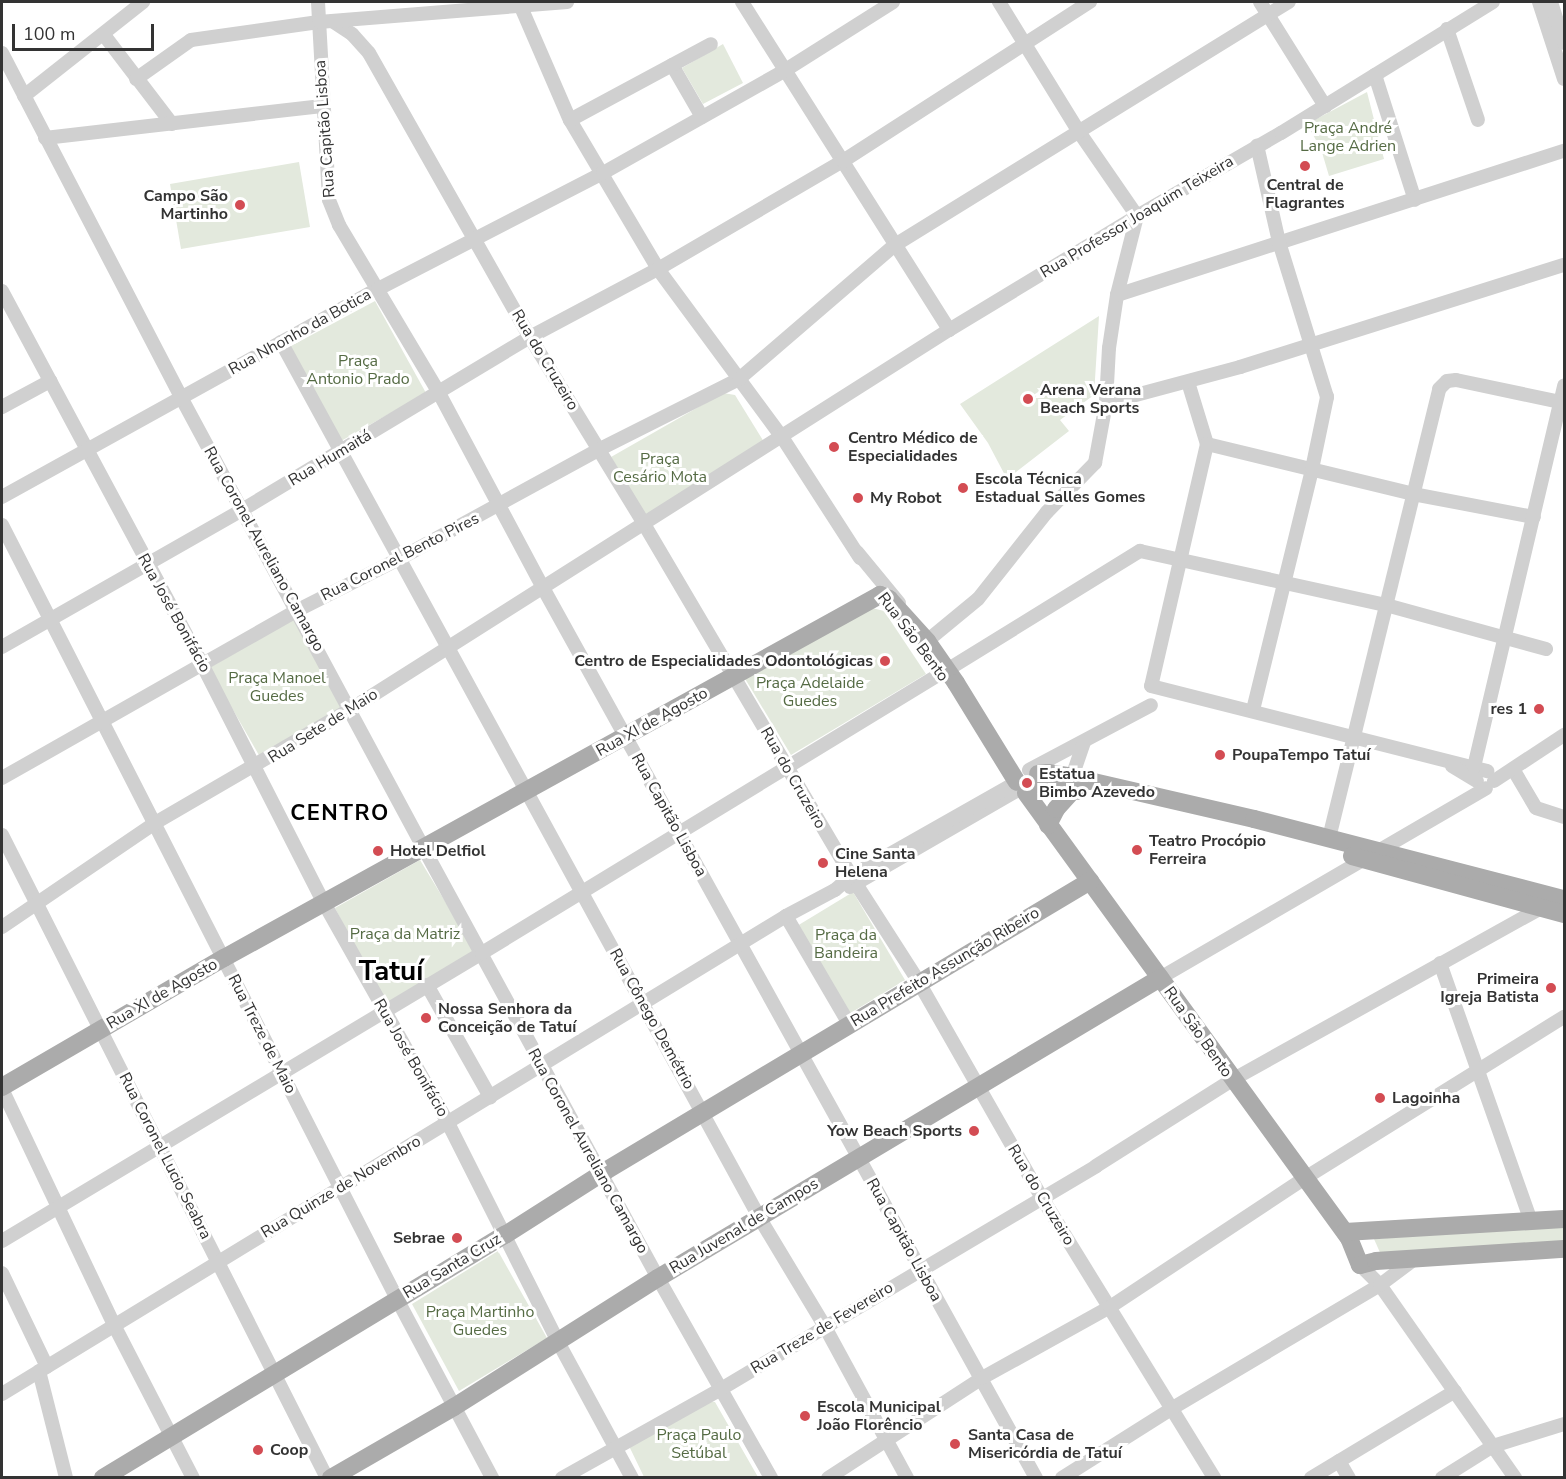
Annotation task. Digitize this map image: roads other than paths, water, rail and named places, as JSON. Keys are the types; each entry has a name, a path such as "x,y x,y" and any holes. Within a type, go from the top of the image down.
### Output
{"main road":[{"path":"880,595 889,598 927,641"},
{"name":"Rua São Bento","path":"880,595 944,672 998,753 1029,782 1048,825 1090,880 1232,1080 1368,1263"},
{"name":"Rua XI de Agosto","path":"423,847 880,595"},
{"name":"Rua São Bento","path":"927,641 944,672"},
{"path":"1029,782 1048,773 1073,783 1372,855 1542,902 1564,914"},
{"path":"1073,783 1329,838 1372,855"},
{"path":"1048,825 1073,783"},
{"path":"324,903 423,847"},
{"name":"Rua Prefeito Assunção Ribeiro","path":"800,1054 1090,880"},
{"path":"1542,902 1564,899"},
{"name":"Rua XI de Agosto","path":"2,1088 224,958 324,903"},
{"name":"Rua Juvenal de Campos","path":"329,1478 454,1407 658,1278 1160,978"},
{"name":"Rua Santa Cruz","path":"103,1478 800,1054"},
{"path":"1347,1235 1564,1219"},
{"path":"1368,1263 1564,1249"}],"street":[{"path":"24,96 143,2"},
{"name":"Rua Capitão Lisboa","path":"318,2 326,22 322,106 329,200 339,225 439,393 542,586 1036,1478"},
{"path":"136,79 191,40 326,22 567,2"},
{"path":"742,2 949,330"},
{"name":"Rua Nhonho da Botica","path":"2,497 89,451 378,289 603,173 784,71 893,2"},
{"path":"927,641 978,599 1047,512 1095,463 1106,403 1109,348 1117,295 1137,216 1079,132 999,2"},
{"name":"Rua Humaitá","path":"2,647 242,510 530,337 658,269 843,161 1090,2"},
{"path":"1260,2 1324,106"},
{"name":"Rua Coronel Bento Pires","path":"2,778 298,610 399,559 598,450 739,379 895,245 1289,2"},
{"name":"Rua Professor Joaquim Teixeira","path":"644,524 949,330 1324,106 1493,2"},
{"path":"1539,2 1562,60 1564,79"},
{"path":"1551,2 1564,43"},
{"name":"Rua São Bento","path":"521,7 570,120 658,269 782,437 857,552 880,595"},
{"name":"Rua do Cruzeiro","path":"326,22 352,34 369,53 530,337 644,524 854,881 919,982 1041,1198 1214,1478"},
{"path":"1447,29 1478,120"},
{"path":"104,35 172,124"},
{"path":"570,120 711,44"},
{"name":"Rua Coronel Aureliano Camargo","path":"2,53 182,399 298,610 423,847 721,1389"},
{"path":"672,65 702,117"},
{"path":"1375,75 1415,200"},
{"path":"45,138 322,106"},
{"path":"1253,710 1312,469 1327,397 1278,242 1257,145"},
{"path":"1117,295 1564,151"},
{"path":"1106,403 1188,382 1564,265"},
{"name":"Rua José Bonifácio","path":"2,291 256,766 324,903 448,1123 558,1340 632,1478"},
{"name":"Rua Cônego Demétrio","path":"280,342 759,1217 825,1327 907,1478"},
{"path":"1329,838 1439,389 1447,381 1456,380 1560,402"},
{"path":"2,407 50,381"},
{"path":"1188,382 1207,444 1151,686 1437,758 1484,778"},
{"path":"1484,778 1504,636 1564,385"},
{"path":"1207,444 1413,494 1534,517"},
{"name":"Rua Sete de Maio","path":"2,927 155,824 351,709 542,586 644,524"},
{"name":"Rua Treze de Maio","path":"2,525 100,722 224,958 397,1299 492,1478"},
{"path":"2,1241 482,953 1140,551 1386,605 1546,649"},
{"name":"Rua São Bento","path":"857,552 927,641"},
{"name":"Rua Quinze de Novembro","path":"2,1394 786,916 854,881 1029,782 1084,742 1151,705"},
{"path":"1160,978 1372,855 1484,778 1513,769 1564,735"},
{"path":"1073,783 1084,742"},
{"path":"1513,769 1536,808 1564,818"},
{"name":"Rua Coronel Lucio Seabra","path":"2,835 329,1478"},
{"name":"Rua Treze de Fevereiro","path":"562,1478 721,1389 1041,1198 1232,1080 1440,963 1542,902"},
{"path":"786,916 849,1024"},
{"path":"1440,963 1480,1069 1532,1221"},
{"path":"430,984 493,1095"},
{"path":"828,1478 982,1378 1110,1307 1305,1178 1564,1017"},
{"path":"2,1088 114,1325 193,1478"},
{"path":"1062,1478 1171,1408 1380,1285 1416,1258"},
{"name":"Rua São Bento","path":"1368,1263 1380,1285 1515,1478"},
{"path":"2,1273 43,1369 66,1478"},
{"path":"721,1389 771,1478"},
{"path":"1311,1478 1455,1391"},
{"path":"1442,1478 1493,1446 1564,1424"},
{"path":"1339,1461 1349,1478"}],"place":[{"name":"Central de Flagrantes","path":"1305,166"},
{"name":"Campo São Martinho","path":"240,205"},
{"name":"Arena Verana Beach Sports","path":"1028,399"},
{"name":"Centro Médico de Especialidades","path":"834,447"},
{"name":"Escola Técnica Estadual Salles Gomes","path":"963,488"},
{"name":"My Robot","path":"858,498"},
{"name":"Centro de Especialidades Odontológicas","path":"885,661"},
{"name":"res 1","path":"1539,709"},
{"name":"PoupaTempo Tatuí","path":"1220,755"},
{"name":"Estatua Bimbo Azevedo","path":"1027,783"},
{"name":"Teatro Procópio Ferreira","path":"1137,850"},
{"name":"Hotel Delfiol","path":"378,851"},
{"name":"Cine Santa Helena","path":"823,863"},
{"name":"Primeira Igreja Batista","path":"1551,988"},
{"name":"Nossa Senhora da Conceição de Tatuí","path":"426,1018"},
{"name":"Lagoinha","path":"1380,1098"},
{"name":"Yow Beach Sports","path":"974,1131"},
{"name":"Sebrae","path":"457,1238"},
{"name":"Escola Municipal João Florêncio","path":"805,1416"},
{"name":"Santa Casa de Misericórdia de Tatuí","path":"955,1444"},
{"name":"Coop","path":"258,1450"}],"district":[{"name":"CENTRO","path":"340,814"},
{"name":"Tatuí","path":"391,971"}],"park label":[{"name":"Praça André Lange Adrien","path":"1348,137"},
{"name":"Praça Antonio Prado","path":"358,370"},
{"name":"Praça Cesário Mota","path":"660,468"},
{"name":"Praça Manoel Guedes","path":"277,687"},
{"name":"Praça Adelaide Guedes","path":"810,692"},
{"name":"Praça da Matriz","path":"405,934"},
{"name":"Praça da Bandeira","path":"846,944"},
{"name":"Praça Martinho Guedes","path":"480,1321"},
{"name":"Praça Paulo Setúbal","path":"699,1444"}]}
